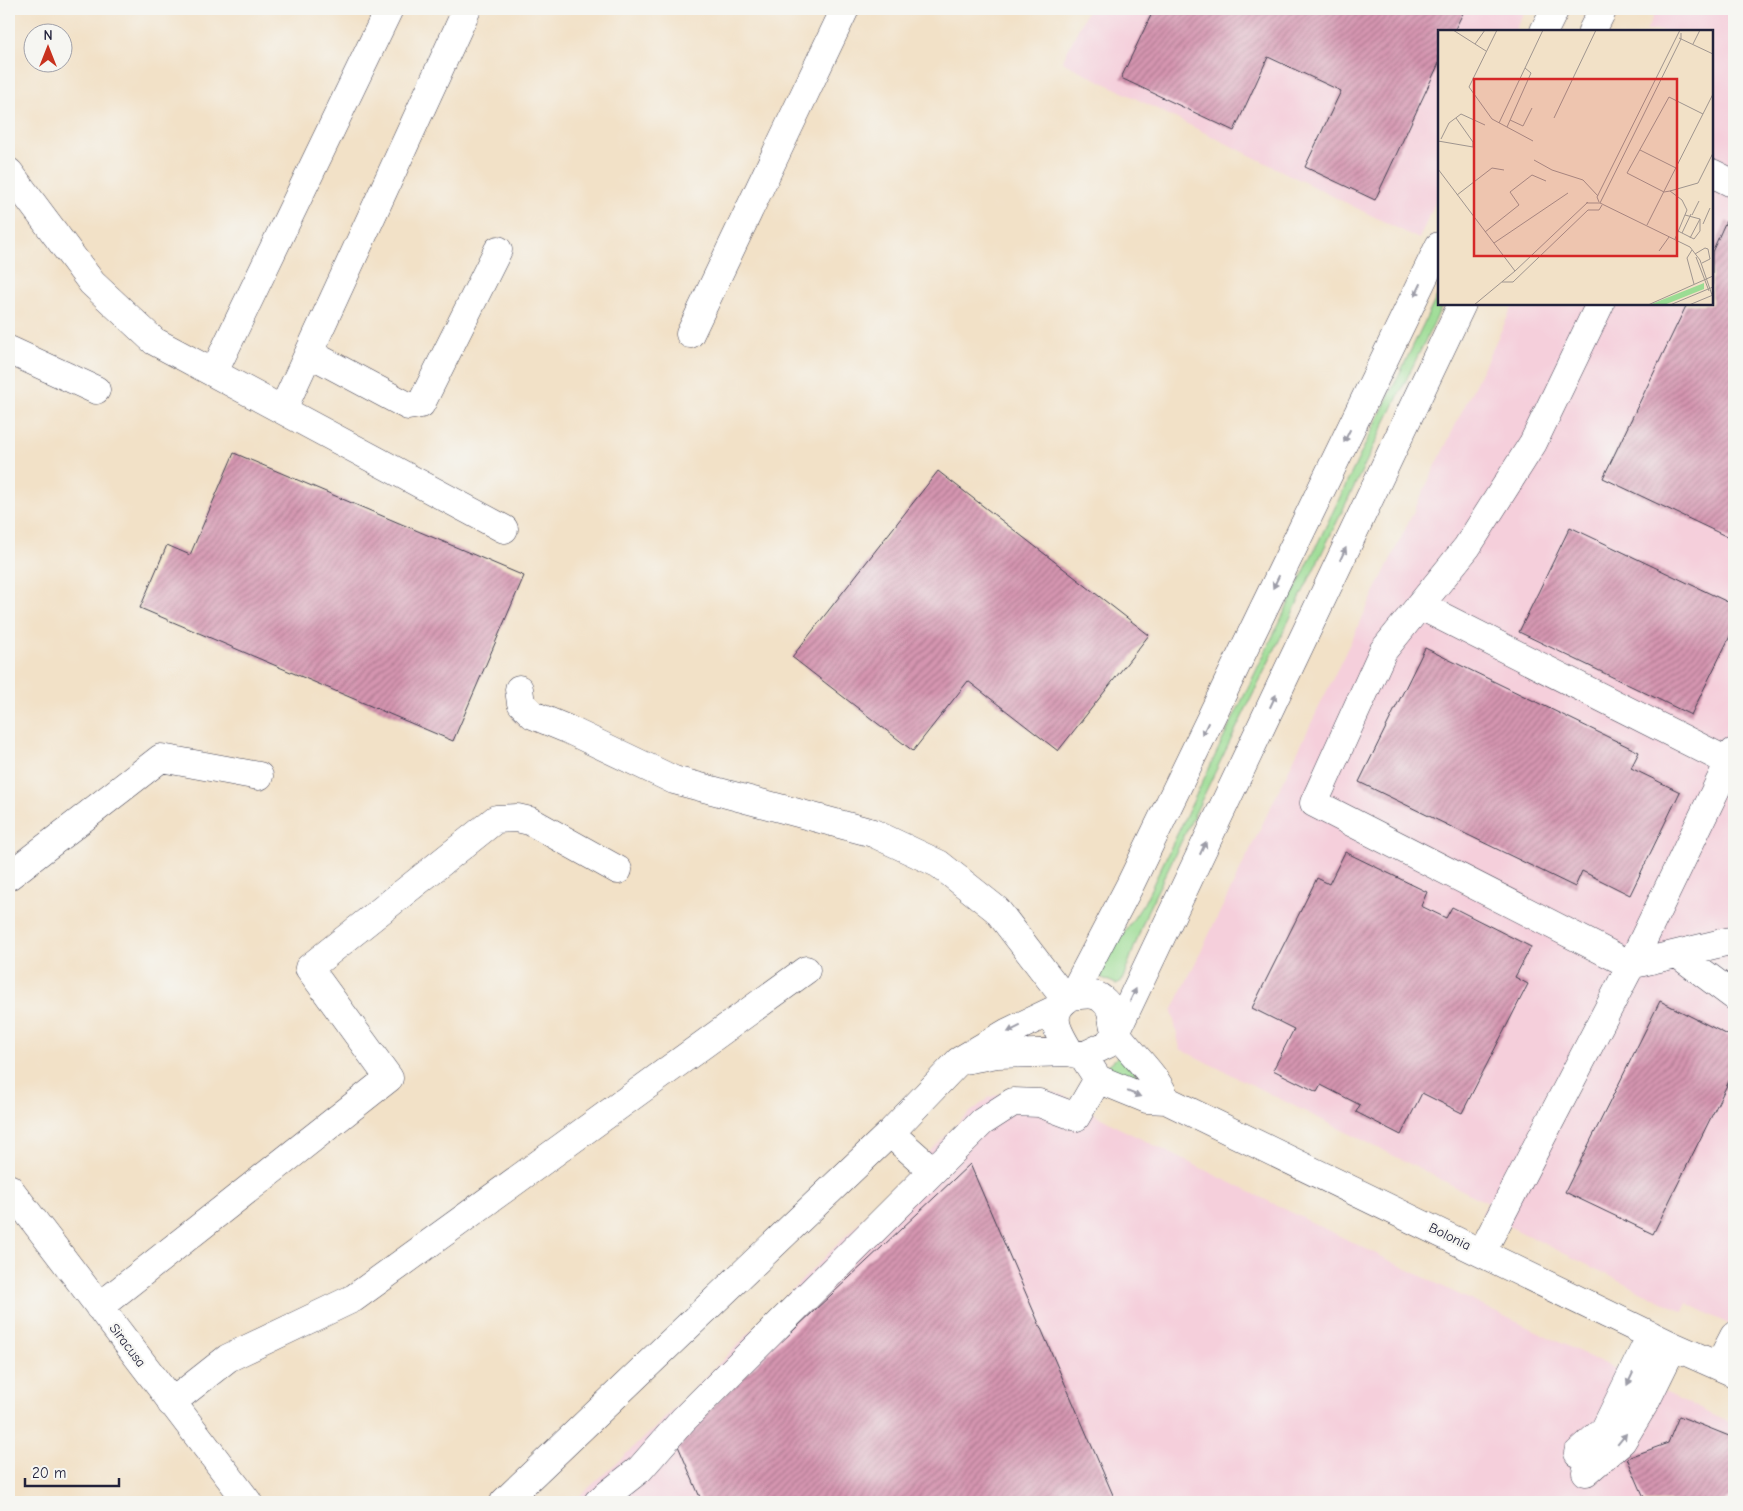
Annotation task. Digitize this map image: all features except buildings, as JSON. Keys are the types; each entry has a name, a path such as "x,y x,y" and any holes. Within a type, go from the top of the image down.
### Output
{"street":[{"path":"214,372 389,9"},
{"path":"283,409 467,9"},
{"path":"690,334 845,9"},
{"path":"1544,30 1555,9"},
{"path":"1592,30 1603,9"},
{"path":"9,172 92,283 154,341 504,529"},
{"path":"1713,174 1734,184"},
{"path":"598,1502 640,1469 683,1420 982,1122 1013,1102 1040,1103 1076,1117 1098,1079 1058,1033 1055,1022 1129,887 1438,248"},
{"path":"309,353 408,406 421,404 498,250"},
{"path":"959,1062 997,1054 1077,1054 1108,1044 1116,1032 1462,305"},
{"path":"1600,305 1533,443 1467,546 1383,652 1314,803 1631,965 1679,955 1734,940"},
{"path":"9,350 96,390"},
{"path":"1421,606 1732,757 1631,965 1482,1252"},
{"path":"519,689 521,703 533,715 567,729 674,780 873,833 939,864 997,910 1066,1001"},
{"path":"9,876 161,758 259,776"},
{"path":"99,1308 389,1078 309,968 496,819 517,818 530,821 618,870"},
{"path":"1679,955 1734,996"},
{"path":"171,1402 228,1358 354,1298 806,970"},
{"path":"504,1502 890,1133 959,1062 1008,1032 1066,1001 1086,994 1101,997 1112,1009 1116,1032 1160,1086 1166,1100"},
{"name":"Bolonia","path":"1098,1079 1148,1099 1166,1100 1662,1341 1727,1369"},
{"path":"890,1133 932,1170"},
{"name":"Siracusa","path":"9,1188 248,1502"},
{"path":"1727,1369 1734,1336"},
{"path":"1582,1463 1622,1441 1646,1402 1662,1341"}],"shaded area":[{"path":"1088,9 1525,9 1515,30 1438,30 1438,196 1419,239 1062,62"},
{"path":"1657,9 1734,9 1734,1327 1687,1303 1683,1312 1482,1213 1488,1203 1180,1049 1172,1011 1514,305 1713,305 1713,30 1646,30"},
{"path":"1024,1087 1061,1094 1117,1127 1460,1295 1734,1425 1734,1502 573,1502 656,1427 963,1118 990,1097"}],"green space":[{"path":"1438,294 1438,305 1443,305 1147,912 1122,981 1116,984 1098,976 1098,972 1144,903"},
{"path":"1120,1055 1147,1087 1106,1067"}]}
